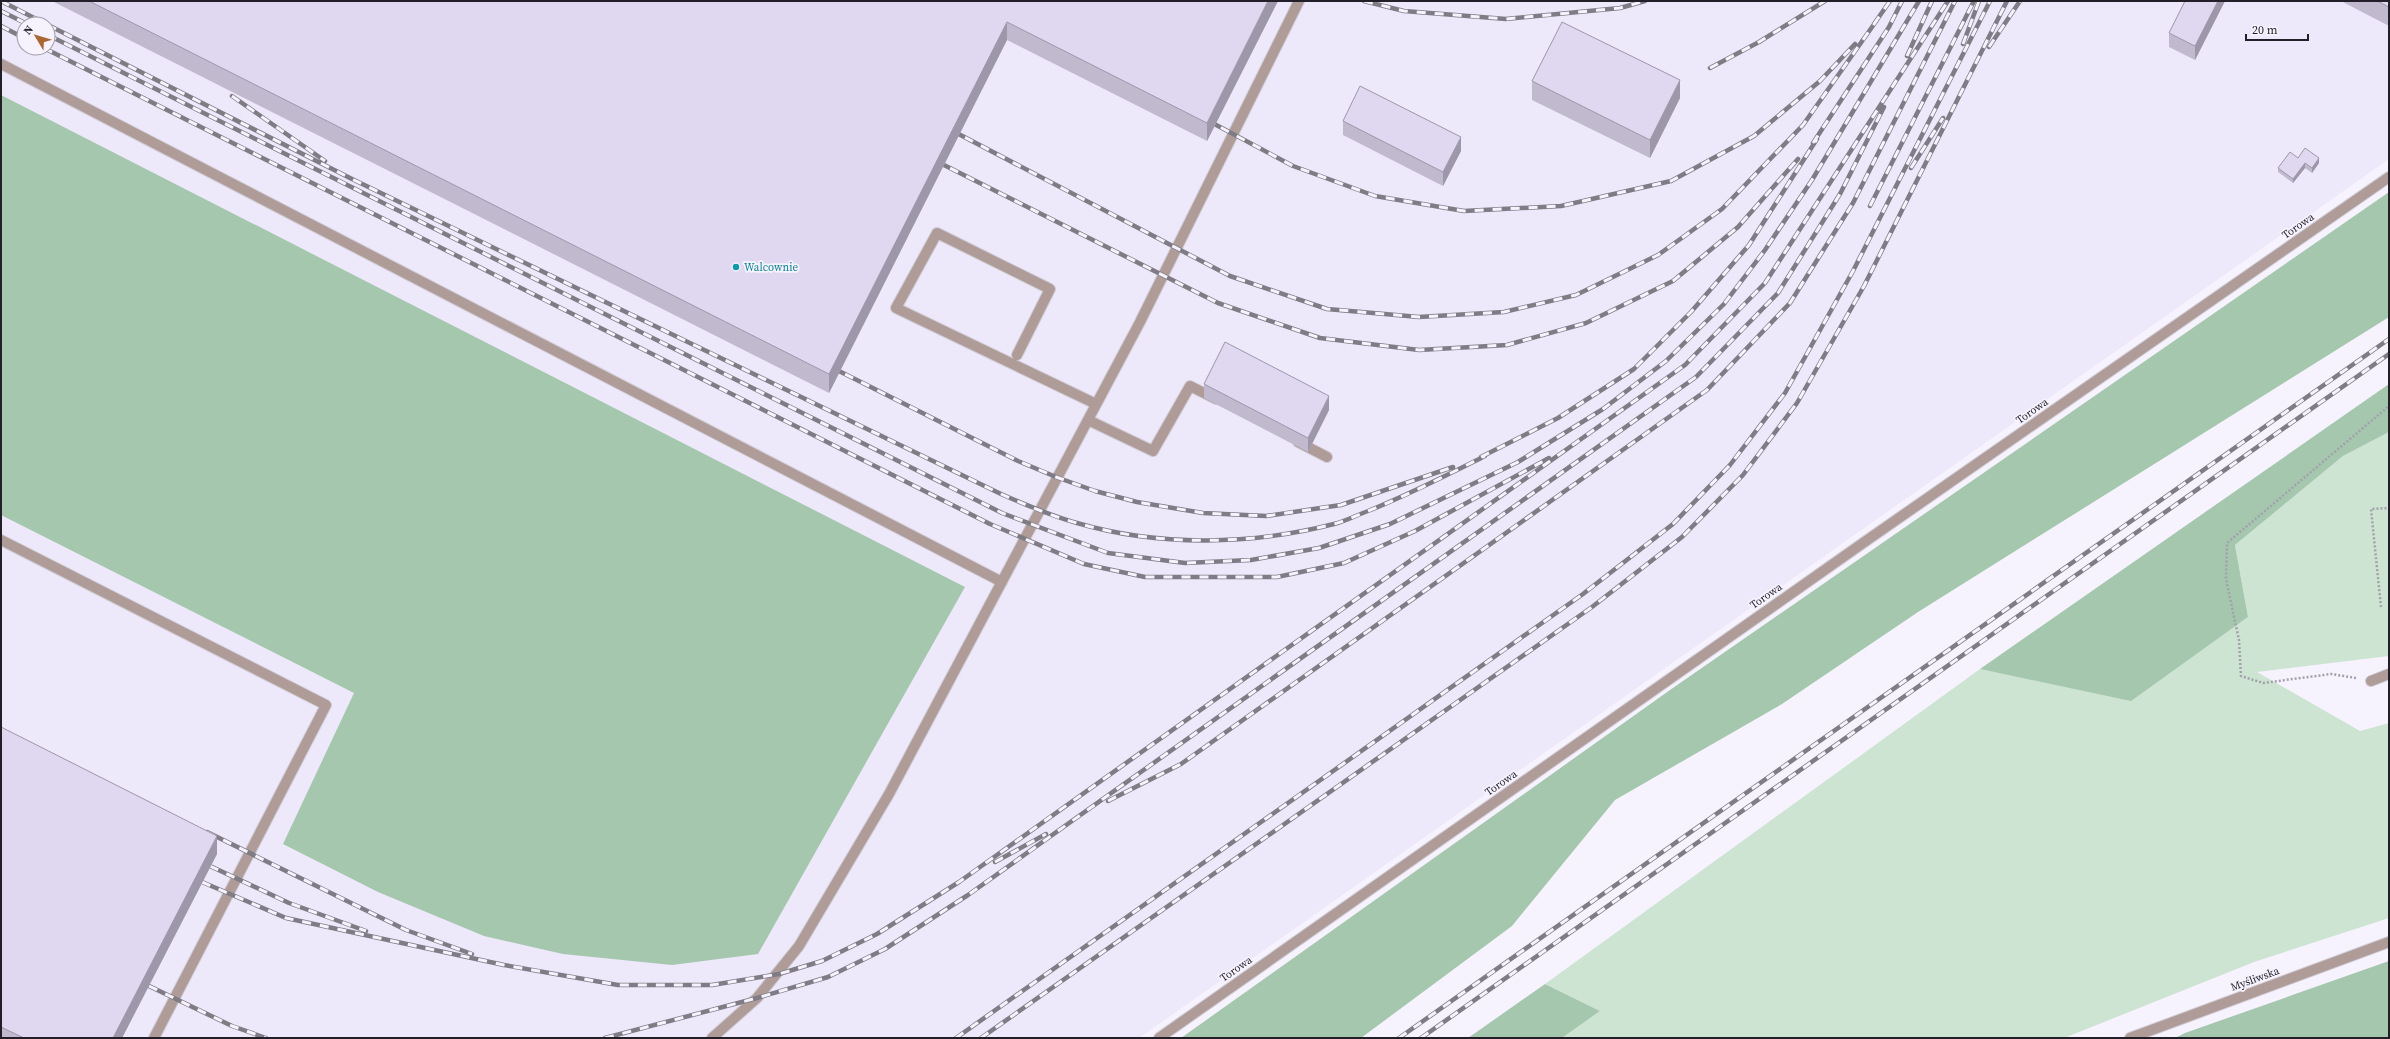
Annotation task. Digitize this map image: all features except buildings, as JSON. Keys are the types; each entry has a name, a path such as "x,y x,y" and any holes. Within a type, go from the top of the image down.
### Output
{"street":[{"path":"712,1038 757,998 799,946 889,794 1056,477 1140,322 1299,1"},
{"path":"1,64 1002,582"},
{"name":"Torowa","path":"1159,1038 1863,543 2389,177"},
{"path":"1017,355 1050,289 936,233 896,308 1096,404"},
{"path":"1088,420 1153,451 1190,386 1224,404"},
{"path":"1286,436 1327,457"},
{"path":"1,540 326,705 154,1038"},
{"path":"2370,681 2389,674"},
{"name":"Myśliwska","path":"2130,1038 2389,942"}],"path":[{"path":"2370,681 2331,674 2263,683 2241,676 2239,640 2226,579 2227,543 2389,406"},
{"path":"2381,606 2371,509 2389,508"}],"shaded area":[{"path":"1,1 2389,1 2389,159 1139,1038 1,1038"}],"green space":[{"path":"1,95 965,587 758,954 672,965 563,954 484,936 378,892 283,844 354,693 1,515"},
{"path":"2389,192 2389,317 1918,612 1782,704 1615,800 1512,926 1361,1038 1181,1038 1670,690"},
{"path":"2389,384 2389,432 2343,456 2235,545 2248,617 2131,701 1980,669"},
{"path":"2389,432 2389,656 2257,672 2360,731 2389,723 2389,918 2254,962 2064,1038 1562,1038 1600,1011 1545,984 1980,669 2131,700 2248,617 2235,545 2343,456"},
{"path":"2389,961 2389,1038 2175,1038 2185,1033"},
{"path":"1545,984 1600,1011 1562,1038 1468,1038"}],"railway":[{"path":"1,1 30,16"},
{"path":"1364,1 1404,11 1506,19 1620,8 1645,1"},
{"path":"1710,68 1759,42 1825,1"},
{"path":"1874,24 1890,1"},
{"path":"1813,143 1889,27 1902,1"},
{"path":"56,39 1002,513 1108,553 1185,563 1251,560 1319,548 1390,524 1518,462 1603,409 1666,361 1724,304 1765,250 1812,180 1919,1"},
{"path":"1907,56 1932,1"},
{"path":"202,882 286,918 504,965 618,985 712,985 779,974 822,961 877,934 959,882 1685,365 1765,283 1948,1"},
{"path":"1108,801 1181,764 1707,390 1790,303 1853,203 1955,1"},
{"path":"1870,206 1974,1"},
{"path":"1963,44 1979,1"},
{"path":"956,1038 1583,594 1673,524 1730,465 1785,393 1853,271 1990,1"},
{"path":"981,1038 1592,607 1682,537 1743,475 1797,403 1864,286 2007,1"},
{"path":"1989,47 2020,1"},
{"path":"1,11 16,18"},
{"path":"949,129 1230,276 1327,309 1419,317 1504,312 1576,295 1658,255 1722,209 1803,125 1877,20"},
{"path":"1,26 16,34"},
{"path":"56,29 352,179 1001,494 1067,520 1108,531 1173,539 1206,540 1271,536 1303,531 1343,521 1413,492 1485,456"},
{"path":"1205,119 1293,166 1375,196 1464,211 1561,206 1671,181 1754,136 1820,81 1855,44"},
{"path":"56,54 990,524 1084,564 1145,577 1277,577 1344,563 1415,531 1549,458"},
{"path":"232,96 325,161"},
{"path":"605,1038 757,998 828,977 885,949 968,895 1696,377 1778,293 1840,194 1884,107"},
{"path":"1911,168 1943,118"},
{"path":"1481,457 1558,418 1634,369 1691,312 1749,245 1817,139"},
{"path":"934,160 1218,303 1320,338 1419,350 1507,345 1586,323 1673,281 1738,227 1798,159"},
{"path":"1399,1038 2389,339"},
{"path":"1421,1038 2389,354"},
{"path":"829,366 1018,461 1056,477 1095,491 1137,502 1203,513 1266,516 1341,505 1453,467"},
{"path":"207,832 406,930 472,954"},
{"path":"995,862 1046,834"},
{"path":"210,866 289,903 366,931"},
{"path":"149,986 232,1026 266,1038"}],"place":[{"name":"Walcownie","path":"736,267"}]}
